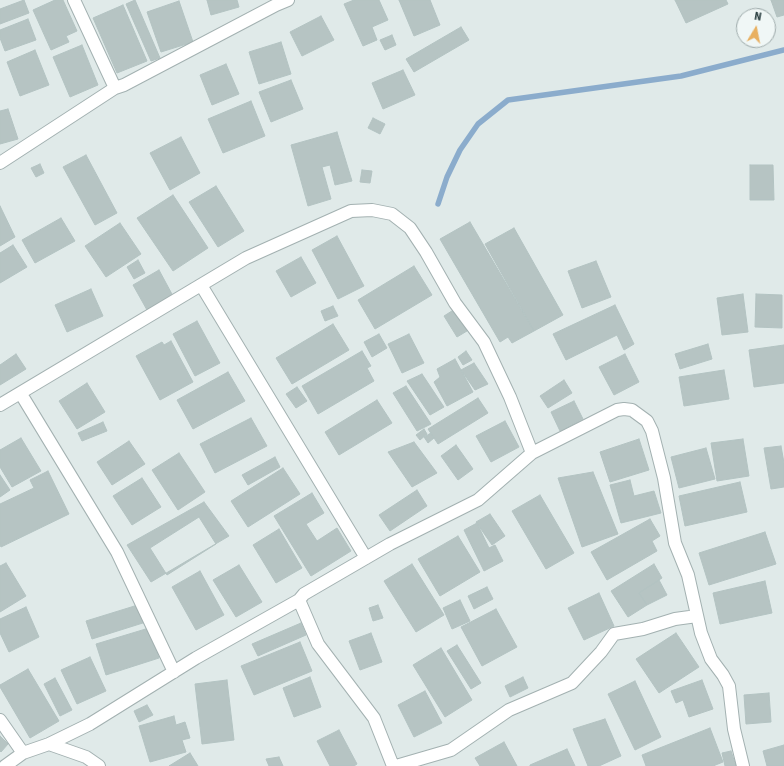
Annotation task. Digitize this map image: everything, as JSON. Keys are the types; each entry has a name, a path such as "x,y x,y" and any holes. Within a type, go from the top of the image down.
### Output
{"street":[{"path":"74,0 115,88"},
{"path":"0,163 115,88 124,85 288,0"},
{"path":"0,405 21,394 246,258 351,211 372,210 392,214 410,228 426,252 454,302 484,342 510,397 532,453"},
{"path":"201,285 366,558"},
{"path":"21,394 117,552 174,672"},
{"path":"5,766 23,753 48,744 90,724 174,672 299,600 304,594 390,544 478,500 532,453 617,410 624,409 632,410 647,421 652,432 664,478 675,543 688,575 701,633 711,659 723,674 729,686 734,729 743,766"},
{"path":"299,600 318,644 374,718 394,766 451,750 509,710 572,683 601,652 614,634 642,629 675,619 697,616"},
{"path":"0,720 23,753"},
{"path":"48,744 86,757 99,766"}],"building":[{"path":"24,0 29,13 0,24 0,9"},
{"path":"55,0 63,0 77,31 66,36 69,42 51,50 33,10"},
{"path":"135,0 160,58 151,61 126,4"},
{"path":"207,0 237,0 239,7 211,15"},
{"path":"354,0 379,0 388,20 372,27 377,40 363,46 344,4"},
{"path":"399,0 430,0 440,25 414,36"},
{"path":"675,0 726,0 728,4 686,23"},
{"path":"771,0 784,0 784,15 777,17 776,8 774,8"},
{"path":"179,1 193,42 161,52 147,12"},
{"path":"123,5 147,61 117,73 93,18"},
{"path":"321,16 334,40 302,56 290,32"},
{"path":"28,19 36,40 5,51 0,38 0,30"},
{"path":"461,27 469,40 414,72 406,59"},
{"path":"392,35 396,45 385,50 380,40"},
{"path":"281,42 291,74 259,84 249,52"},
{"path":"82,45 98,85 70,97 53,57"},
{"path":"35,50 49,85 20,96 7,62"},
{"path":"226,64 239,94 212,105 200,75"},
{"path":"403,70 415,95 383,109 372,83"},
{"path":"291,80 303,109 271,122 259,92"},
{"path":"251,101 265,136 223,153 208,119"},
{"path":"8,109 18,139 0,144 0,111"},
{"path":"373,118 385,124 380,134 368,128"},
{"path":"337,132 352,181 335,185 330,165 322,167 331,199 308,206 291,145"},
{"path":"181,137 200,173 170,190 150,153"},
{"path":"86,155 117,213 95,225 63,167"},
{"path":"40,164 44,173 36,177 31,168"},
{"path":"750,165 773,165 774,200 750,200"},
{"path":"362,170 372,171 370,183 360,182"},
{"path":"216,186 244,231 218,247 189,202"},
{"path":"173,195 208,248 173,271 137,218"},
{"path":"0,206 15,237 0,246"},
{"path":"61,218 75,241 35,263 22,240"},
{"path":"470,222 534,331 512,343 508,337 500,342 440,239"},
{"path":"120,223 141,254 106,277 85,246"},
{"path":"514,228 563,315 534,331 485,244"},
{"path":"337,236 364,286 338,299 312,250"},
{"path":"13,245 27,267 0,283 0,253"},
{"path":"301,257 316,283 291,297 276,271"},
{"path":"138,260 145,273 134,279 127,267"},
{"path":"596,261 611,297 582,308 568,271"},
{"path":"414,266 432,295 375,329 358,300"},
{"path":"159,270 173,296 147,310 133,285"},
{"path":"91,289 103,316 67,332 55,305"},
{"path":"743,294 748,332 722,335 717,298"},
{"path":"756,294 782,295 782,328 755,327"},
{"path":"615,305 634,344 624,350 617,335 566,360 553,334"},
{"path":"333,306 338,316 325,321 321,311"},
{"path":"455,309 467,331 457,337 444,316"},
{"path":"197,321 220,363 195,376 173,334"},
{"path":"333,324 349,350 292,384 276,358"},
{"path":"379,334 387,348 372,357 364,342"},
{"path":"409,334 424,363 402,373 388,344"},
{"path":"171,341 193,382 160,400 136,356 162,342 164,345"},
{"path":"708,344 712,359 680,369 675,354"},
{"path":"784,345 784,383 754,387 749,350"},
{"path":"362,351 371,366 367,368 374,381 318,414 302,386"},
{"path":"466,351 472,360 463,365 458,357"},
{"path":"16,354 26,369 0,385 0,365"},
{"path":"625,354 639,382 614,395 599,367"},
{"path":"455,359 473,392 447,406 434,382 440,377 437,369"},
{"path":"474,363 488,384 475,390 461,370"},
{"path":"724,370 729,399 684,406 679,377"},
{"path":"228,372 245,401 193,429 177,400"},
{"path":"422,374 444,407 430,415 407,381"},
{"path":"564,380 572,393 548,408 540,396"},
{"path":"87,383 105,412 77,429 59,401"},
{"path":"406,386 431,424 417,431 393,393"},
{"path":"297,387 307,401 296,408 286,394"},
{"path":"478,398 488,413 438,444 428,429"},
{"path":"377,400 392,423 339,455 325,432"},
{"path":"574,401 583,419 560,431 551,412"},
{"path":"251,418 267,446 215,473 200,444"},
{"path":"505,421 519,447 491,462 476,436"},
{"path":"103,422 107,431 82,441 78,433"},
{"path":"424,429 427,434 420,440 416,435"},
{"path":"431,433 434,438 428,443 424,437"},
{"path":"21,438 41,471 12,487 0,467 0,450"},
{"path":"639,439 649,470 610,482 600,452"},
{"path":"743,439 749,476 717,481 711,443"},
{"path":"129,441 145,464 112,485 97,462"},
{"path":"414,442 437,473 412,487 388,452"},
{"path":"456,445 473,469 458,480 441,456"},
{"path":"781,446 784,463 784,487 771,489 764,448"},
{"path":"706,448 715,479 679,488 671,457"},
{"path":"179,453 205,492 178,510 152,470"},
{"path":"275,457 280,467 248,485 242,475"},
{"path":"283,468 300,494 248,527 231,501"},
{"path":"48,471 69,514 1,547 0,504 34,488 30,480"},
{"path":"593,472 618,534 582,547 558,478"},
{"path":"0,475 10,490 0,497"},
{"path":"142,478 161,507 132,525 113,496"},
{"path":"630,480 634,496 654,491 661,513 621,523 610,485"},
{"path":"740,482 747,512 685,526 679,496"},
{"path":"417,490 427,506 390,531 379,515"},
{"path":"312,493 324,513 306,524 317,541 337,528 351,551 311,576 274,516"},
{"path":"540,495 574,553 546,569 512,511"},
{"path":"204,502 229,536 151,582 127,545"},
{"path":"490,514 505,536 492,545 476,522"},
{"path":"199,517 216,544 167,575 150,548"},
{"path":"650,519 660,536 652,541 657,551 607,580 591,552"},
{"path":"477,523 489,548 495,545 503,561 484,571 464,530"},
{"path":"279,529 302,568 276,583 253,545"},
{"path":"765,532 776,564 709,585 699,553"},
{"path":"458,536 480,572 440,596 418,559"},
{"path":"6,563 26,596 0,612 0,566"},
{"path":"412,564 444,615 416,632 384,581"},
{"path":"654,564 662,578 639,593 647,605 628,617 611,591"},
{"path":"239,565 262,602 236,617 213,580"},
{"path":"200,571 224,615 196,630 172,587"},
{"path":"659,580 667,595 647,605 639,593"},
{"path":"765,581 772,613 720,624 713,593"},
{"path":"487,587 493,599 474,609 468,596"},
{"path":"599,593 614,626 584,640 568,608"},
{"path":"460,600 470,621 452,629 443,608"},
{"path":"141,604 146,622 92,639 86,621"},
{"path":"378,605 383,618 373,621 369,608"},
{"path":"26,607 39,637 9,652 0,633 0,619"},
{"path":"496,609 517,647 482,666 461,627"},
{"path":"301,623 306,635 258,656 252,644"},
{"path":"149,628 159,658 106,675 96,644"},
{"path":"371,633 382,662 360,670 349,641"},
{"path":"676,633 699,667 659,693 636,659"},
{"path":"300,642 312,671 254,695 241,666"},
{"path":"457,645 481,683 471,689 447,651"},
{"path":"441,648 472,700 445,717 413,665"},
{"path":"90,657 106,691 77,704 61,670"},
{"path":"28,669 59,721 30,738 0,687 0,685"},
{"path":"310,677 321,707 294,717 283,688"},
{"path":"523,677 528,688 510,697 505,686"},
{"path":"55,678 72,710 60,716 44,684"},
{"path":"227,680 234,740 202,744 195,684"},
{"path":"702,680 713,709 689,717 683,700 676,703 671,691"},
{"path":"635,681 661,737 635,750 608,694"},
{"path":"425,691 442,723 414,737 398,705"},
{"path":"769,693 771,722 746,724 744,695"},
{"path":"147,705 153,715 139,722 134,711"},
{"path":"174,716 176,725 185,722 190,738 182,740 186,752 150,762 139,726"},
{"path":"605,719 621,756 599,766 588,766 573,729"},
{"path":"710,728 723,762 713,766 646,766 642,755"},
{"path":"339,730 357,764 354,766 330,766 317,741"},
{"path":"0,736 8,744 1,752 0,751"},
{"path":"504,742 517,766 480,766 475,758"},
{"path":"784,745 784,766 767,766 763,751"},
{"path":"567,749 575,766 530,766 530,765"},
{"path":"731,751 736,766 725,766 722,753"},
{"path":"190,753 198,766 169,766"},
{"path":"279,757 283,766 269,766 266,759"}],"waterway":[{"path":"438,204 447,177 460,150 478,124 508,100 681,76 784,50"}]}
